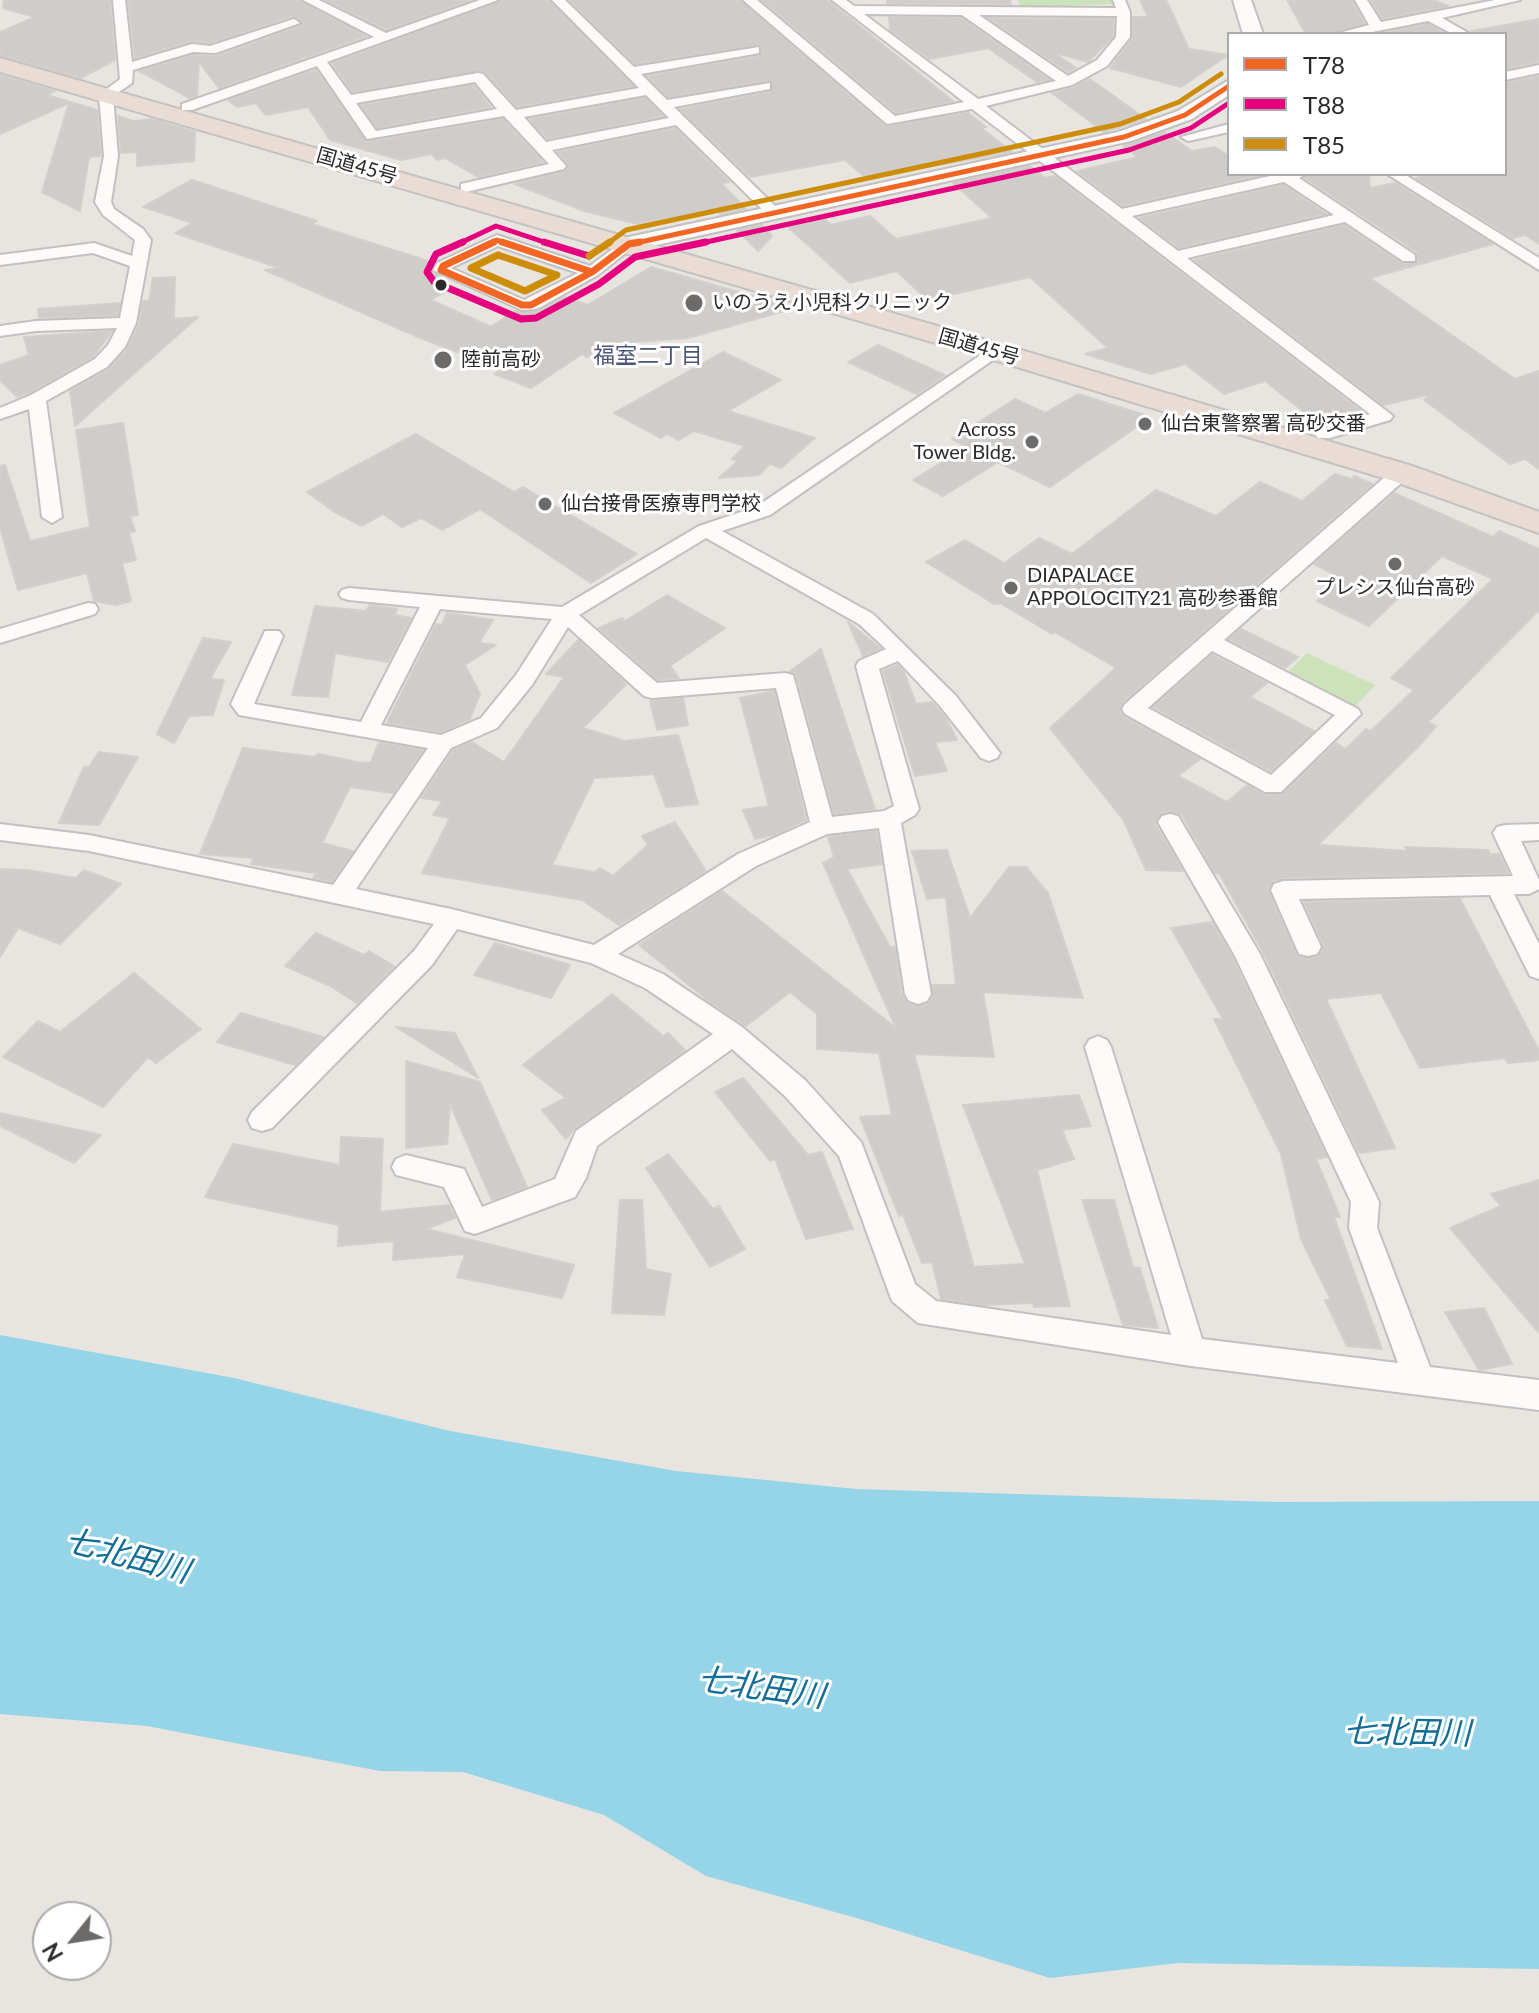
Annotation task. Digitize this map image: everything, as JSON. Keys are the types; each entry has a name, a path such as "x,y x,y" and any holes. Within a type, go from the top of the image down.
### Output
{"highway":[{"name":"国道45号","path":"0,54 116,84 1401,473 1539,523"},
{"name":"国道45号","path":"0,65 116,84 466,187 640,242 859,296 1324,434 1539,507"}],"street":[{"path":"0,414 37,399 101,363 116,347 128,323 143,240 108,212 103,202 111,156 119,0"},
{"path":"309,0 384,37"},
{"path":"187,107 384,37 452,8 492,0"},
{"path":"561,1 580,0"},
{"path":"749,0 892,121 1067,82 1102,63 1123,37 1122,6 851,10"},
{"path":"838,0 1384,416 1324,434"},
{"path":"1242,0 1252,32"},
{"path":"1361,0 1377,27"},
{"path":"1352,32 1430,17 1466,4 1514,0"},
{"path":"561,1 662,105 773,212"},
{"path":"964,10 1067,82"},
{"path":"1430,17 1459,32"},
{"path":"116,84 192,48 211,50 294,23"},
{"path":"631,72 754,50"},
{"path":"319,60 372,136 650,90"},
{"path":"1513,61 1535,69"},
{"path":"1507,76 1535,69"},
{"path":"347,100 478,77 559,166 466,187"},
{"path":"662,105 765,86"},
{"path":"592,272 497,240 443,266 441,270 522,305 540,302 592,272 640,242 1044,156 1156,127 1207,103 1227,88"},
{"path":"543,147 679,120"},
{"path":"1188,137 1227,128"},
{"path":"1120,214 1289,176"},
{"path":"1294,176 1347,217 1409,258"},
{"path":"1397,176 1539,265"},
{"path":"1176,256 1347,217"},
{"path":"0,260 94,248 137,263"},
{"path":"0,331 36,326 128,323"},
{"path":"339,895 443,743 489,723 524,680 566,614 706,530 763,511 994,351"},
{"path":"37,399 52,517"},
{"path":"1212,642 1350,714 1273,786 1133,709 1401,473"},
{"path":"706,530 866,619 948,701 989,753"},
{"path":"349,594 566,614 652,691 785,680 823,826"},
{"path":"367,731 433,602"},
{"path":"0,636 88,609"},
{"path":"272,636 242,704 247,710 443,743"},
{"path":"597,955 747,860 823,826 889,819 907,809 867,666 901,651"},
{"path":"889,819 918,994"},
{"path":"1170,822 1247,954 1365,1202 1363,1228 1420,1381"},
{"path":"0,832 89,843 451,918 597,955 654,981 733,1034 795,1088 851,1150 903,1292 929,1313 1191,1352 1539,1395"},
{"path":"1308,947 1283,890 1529,885 1505,833 1539,832"},
{"path":"1498,887 1539,969"},
{"path":"262,1120 423,958 451,918"},
{"path":"406,1167 454,1177 475,1222 565,1188 572,1178 586,1139 733,1034"},
{"path":"1098,1047 1191,1352"}],"green space":[{"path":"1018,0 1112,0 1113,4 1020,7"},
{"path":"1307,653 1375,685 1354,708 1287,673"}],"water":[{"name":"七北田川","path":"0,1335 234,1378 450,1431 676,1471 856,1489 1276,1502 1539,1501 1539,1969 1178,1963 1050,1978 860,1919 706,1876 604,1815 463,1772 380,1771 147,1726 0,1714"}],"building":[{"path":"4,0 110,0 115,60 81,78 0,55 0,32 35,17 3,8"},
{"path":"128,0 300,0 366,36 219,88 199,62 197,96 190,98 139,71 193,55 217,56 301,26 303,22 293,16 210,43 191,41 135,58"},
{"path":"326,0 471,0 386,30"},
{"path":"501,0 549,0 633,86 517,107 484,71 352,92 332,63"},
{"path":"569,0 740,0 885,126 968,113 986,127 981,128 1012,152 866,178 845,160 750,177 680,109 771,92 772,81 668,97 647,76 760,56 761,45 635,64"},
{"path":"762,0 827,0 953,101 896,113"},
{"path":"887,0 1010,0 1011,4 887,3"},
{"path":"1140,0 1166,0 1189,49 1227,56 1181,87 1110,68 1132,39 1133,17 1148,17"},
{"path":"1287,0 1352,0 1364,23 1338,32 1305,32"},
{"path":"1371,0 1433,0 1448,6 1382,19"},
{"path":"889,17 961,18 1049,80 1037,82 988,48 930,59 890,30"},
{"path":"989,18 1114,19 1113,36 1088,62 1053,52 1076,68 1068,72"},
{"path":"1539,19 1539,62 1507,69 1507,32 1472,31"},
{"path":"1428,24 1442,32 1388,32"},
{"path":"316,70 368,142 503,119 543,162 478,177 445,158 437,160 432,154 401,160 330,140 308,107 266,115 256,103 237,107 228,100"},
{"path":"0,75 55,91 47,95 97,110 101,156 89,157 80,211 42,192 69,103 0,134"},
{"path":"1539,76 1539,244 1525,235 1513,238 1416,178 1507,176 1507,83"},
{"path":"1090,79 1146,119 1104,132 1052,93 1073,88"},
{"path":"474,85 491,107 377,128 361,105"},
{"path":"645,98 663,116 547,139 530,119"},
{"path":"118,116 134,121 152,119 195,132 194,161 137,166 137,152 121,153"},
{"path":"675,128 729,182 721,183 746,209 720,214 714,210 638,224 584,211 514,184 566,171 568,164 558,152"},
{"path":"1165,132 1192,151 1215,147 1227,155 1227,176 1256,176 1123,206 1077,171 1138,157 1123,146"},
{"path":"1030,166 1045,178 1055,176 1361,411 1320,418 1315,413 1308,415 1265,381 1224,394 1185,364 1151,374 1085,354 1108,348 1030,277 927,300 897,271 850,283 788,227 825,219 831,225 870,216 896,239 992,218 953,183"},
{"path":"1369,176 1370,188 1395,183 1493,244 1370,278 1515,379 1539,371 1539,469 1525,459 1510,464 1424,400 1432,394 1383,405 1194,260 1344,225 1401,263 1417,263 1417,252 1305,178"},
{"path":"192,180 317,221 312,224 434,263 430,271 442,278 435,282 451,288 431,300 491,327 516,310 537,312 565,297 588,305 651,267 795,308 688,338 607,344 588,357 582,354 531,388 494,374 502,369 418,337 265,270 280,268 175,233 193,223 143,207"},
{"path":"1283,185 1326,214 1179,248 1139,218"},
{"path":"762,225 772,236 758,251 737,230"},
{"path":"175,277 174,319 198,317 75,426 70,391 108,370 127,349 139,324 143,301 149,301 153,278"},
{"path":"120,303 118,315 39,318 38,309"},
{"path":"112,331 93,357 30,392 17,397 0,380 0,365 29,355 24,337"},
{"path":"878,345 945,375 917,394 848,362"},
{"path":"723,352 781,380 728,411 815,438 781,468 770,464 759,475 719,478 738,461 732,459 745,446 694,431 679,440 667,434 661,438 614,413"},
{"name":"Across Tower Bldg.","path":"1078,394 1151,417 1050,487 998,462 943,496 913,480 967,447 952,439 1015,399 1045,413"},
{"path":"123,423 138,515 130,516 135,531 129,533 136,560 122,563 131,601 116,605 94,601 87,573 18,590 0,528 0,466 5,465 30,541 90,527 76,430"},
{"path":"416,434 514,492 523,487 637,554 591,583 480,509 442,530 421,518 402,527 383,514 362,526 333,511 307,492"},
{"path":"1335,474 1352,479 1354,476 1372,484 1123,702 1119,711 1124,717 1200,759 1178,776 1227,802 1247,785 1264,795 1281,795 1336,743 1346,749 1366,729 1371,731 1414,690 1391,678 1493,579 1442,556 1369,626 1317,601 1342,578 1314,564 1394,493 1493,537 1499,531 1539,549 1539,610 1428,722 1436,726 1420,745 1318,845 1407,851 1405,847 1488,850 1490,854 1499,854 1508,873 1283,878 1273,881 1268,889 1296,955 1307,959 1320,955 1324,946 1304,902 1460,899 1539,1051 1539,1060 1508,1063 1505,1058 1420,1068 1381,993 1326,999 1395,1148 1359,1153 1263,952 1219,873 1215,873 1181,814 1171,811 1161,813 1155,824 1183,871 1146,870 1123,819 1050,728 1116,668 1000,603 994,604 926,562 965,540 1004,563 1039,538 1072,554 1156,490 1216,516 1260,482 1302,501"},
{"path":"667,595 725,628 670,666 679,678 658,680 599,628 622,618 625,621"},
{"path":"370,605 397,609 394,615 411,618 388,662 335,653 328,697 292,695 315,606 366,611"},
{"path":"447,613 493,620 479,643 496,645 465,665 480,694 470,719 441,732 387,723 436,624 442,625"},
{"path":"848,622 880,648 881,648 863,656"},
{"path":"1241,629 1298,657 1285,668 1229,639"},
{"path":"203,638 231,642 210,679 224,680 213,715 189,716 174,743 157,734"},
{"path":"578,640 626,684 583,728 625,741 678,735 698,804 666,807 654,774 594,778 552,865 594,872 600,868 613,876 648,845 642,836 675,822 706,871 619,925 582,900 422,873 450,818 433,815 442,801 421,798 453,750 472,742 504,762 564,677 546,674"},
{"path":"821,649 875,809 834,814 796,674 790,671"},
{"path":"1212,655 1267,683 1250,697 1314,731 1271,771 1153,707"},
{"path":"897,665 904,672 916,704 932,702 947,720 957,740 935,742 947,771 915,776 883,671"},
{"path":"774,691 806,820 774,835 755,839 743,810 769,806 740,698"},
{"path":"683,698 688,725 657,730 650,701"},
{"path":"379,742 423,750 393,793 350,787 322,843 353,851 332,882 313,878 316,873 251,864 254,858 200,854 243,748 315,757 318,754 362,763 371,762"},
{"path":"99,752 138,757 99,825 59,823 84,767 89,767"},
{"path":"876,831 882,864 847,869 890,947 895,947 902,994 908,1004 917,1007 928,1004 934,995 932,985 956,985 946,897 927,899 912,851 947,850 970,918 1009,867 1026,867 1048,893 1083,998 983,992 994,1057 914,1054 974,1267 1025,1264 963,1105 1079,1095 1091,1126 1062,1130 1074,1159 1037,1170 1070,1306 1034,1307 1033,1303 983,1305 941,1299 932,1262 922,1263 903,1215 899,1216 860,1117 892,1115 879,1053 817,1049 817,1014 790,992 746,1026 710,1002 639,945 722,891 896,1028 823,863 834,857 828,837"},
{"path":"0,869 76,878 84,870 121,884 60,944 18,928 0,957"},
{"path":"1212,922 1232,957 1327,1157 1316,1159 1340,1217 1334,1217 1382,1349 1347,1346 1325,1300 1331,1300 1301,1239 1281,1154 1214,1019 1223,1019 1171,928"},
{"path":"316,933 364,955 369,951 394,966 357,1003 330,986 285,966"},
{"path":"495,943 570,965 551,998 474,975"},
{"path":"134,973 201,1029 156,1063 148,1057 103,1107 3,1057 38,1021 60,1032"},
{"path":"612,994 663,1036 668,1033 685,1050 574,1129 566,1139 542,1110 566,1098 523,1065"},
{"path":"241,1013 323,1037 295,1065 217,1042"},
{"path":"396,1027 455,1033 478,1078"},
{"path":"406,1061 480,1082 527,1187 492,1200 450,1104 447,1144 406,1148"},
{"path":"743,1078 808,1155 822,1152 853,1229 806,1239 775,1159 770,1161 715,1092"},
{"path":"0,1113 101,1135 74,1163 0,1126"},
{"path":"341,1137 383,1139 380,1212 449,1205 455,1218 426,1229 574,1265 562,1298 457,1277 465,1254 393,1260 394,1241 338,1246 339,1225 205,1197 233,1144 340,1165"},
{"path":"668,1154 713,1209 719,1206 745,1249 710,1267 646,1168"},
{"path":"1539,1180 1539,1333 1450,1228 1501,1206 1491,1194"},
{"path":"620,1200 642,1200 646,1269 671,1274 664,1315 612,1313"},
{"path":"1082,1200 1114,1200 1133,1267 1140,1268 1158,1328 1123,1325"},
{"path":"1484,1308 1512,1364 1479,1370 1445,1312"}],"transit line":[{"name":"T85","path":"589,256 626,230 1120,124 1179,102 1221,74"},
{"name":"T78","path":"592,272 629,244 1124,137 1185,115 1227,87"},
{"name":"T88","path":"599,284 635,257 1129,150 1191,128 1227,104"},
{"name":"T88","path":"589,256 496,226 436,254 427,272 434,282 521,319 536,318 599,284"},
{"name":"T78","path":"497,240 592,272 531,305 522,305 441,270 443,266 497,240"},
{"name":"T85","path":"498,255 557,275 525,291 471,268 498,255"}],"place":[{"name":"いのうえ小児科クリニック","path":"694,303"},
{"name":"陸前高砂","path":"443,360"},
{"name":"仙台東警察署 高砂交番","path":"1145,424"},
{"name":"Across Tower Bldg.","path":"1032,442"},
{"name":"仙台接骨医療専門学校","path":"545,504"},
{"name":"プレシス仙台高砂","path":"1395,564"},
{"name":"DIAPALACE APPOLOCITY21 高砂参番館","path":"1011,588"}],"district":[{"name":"福室二丁目","path":"648,356"}]}
